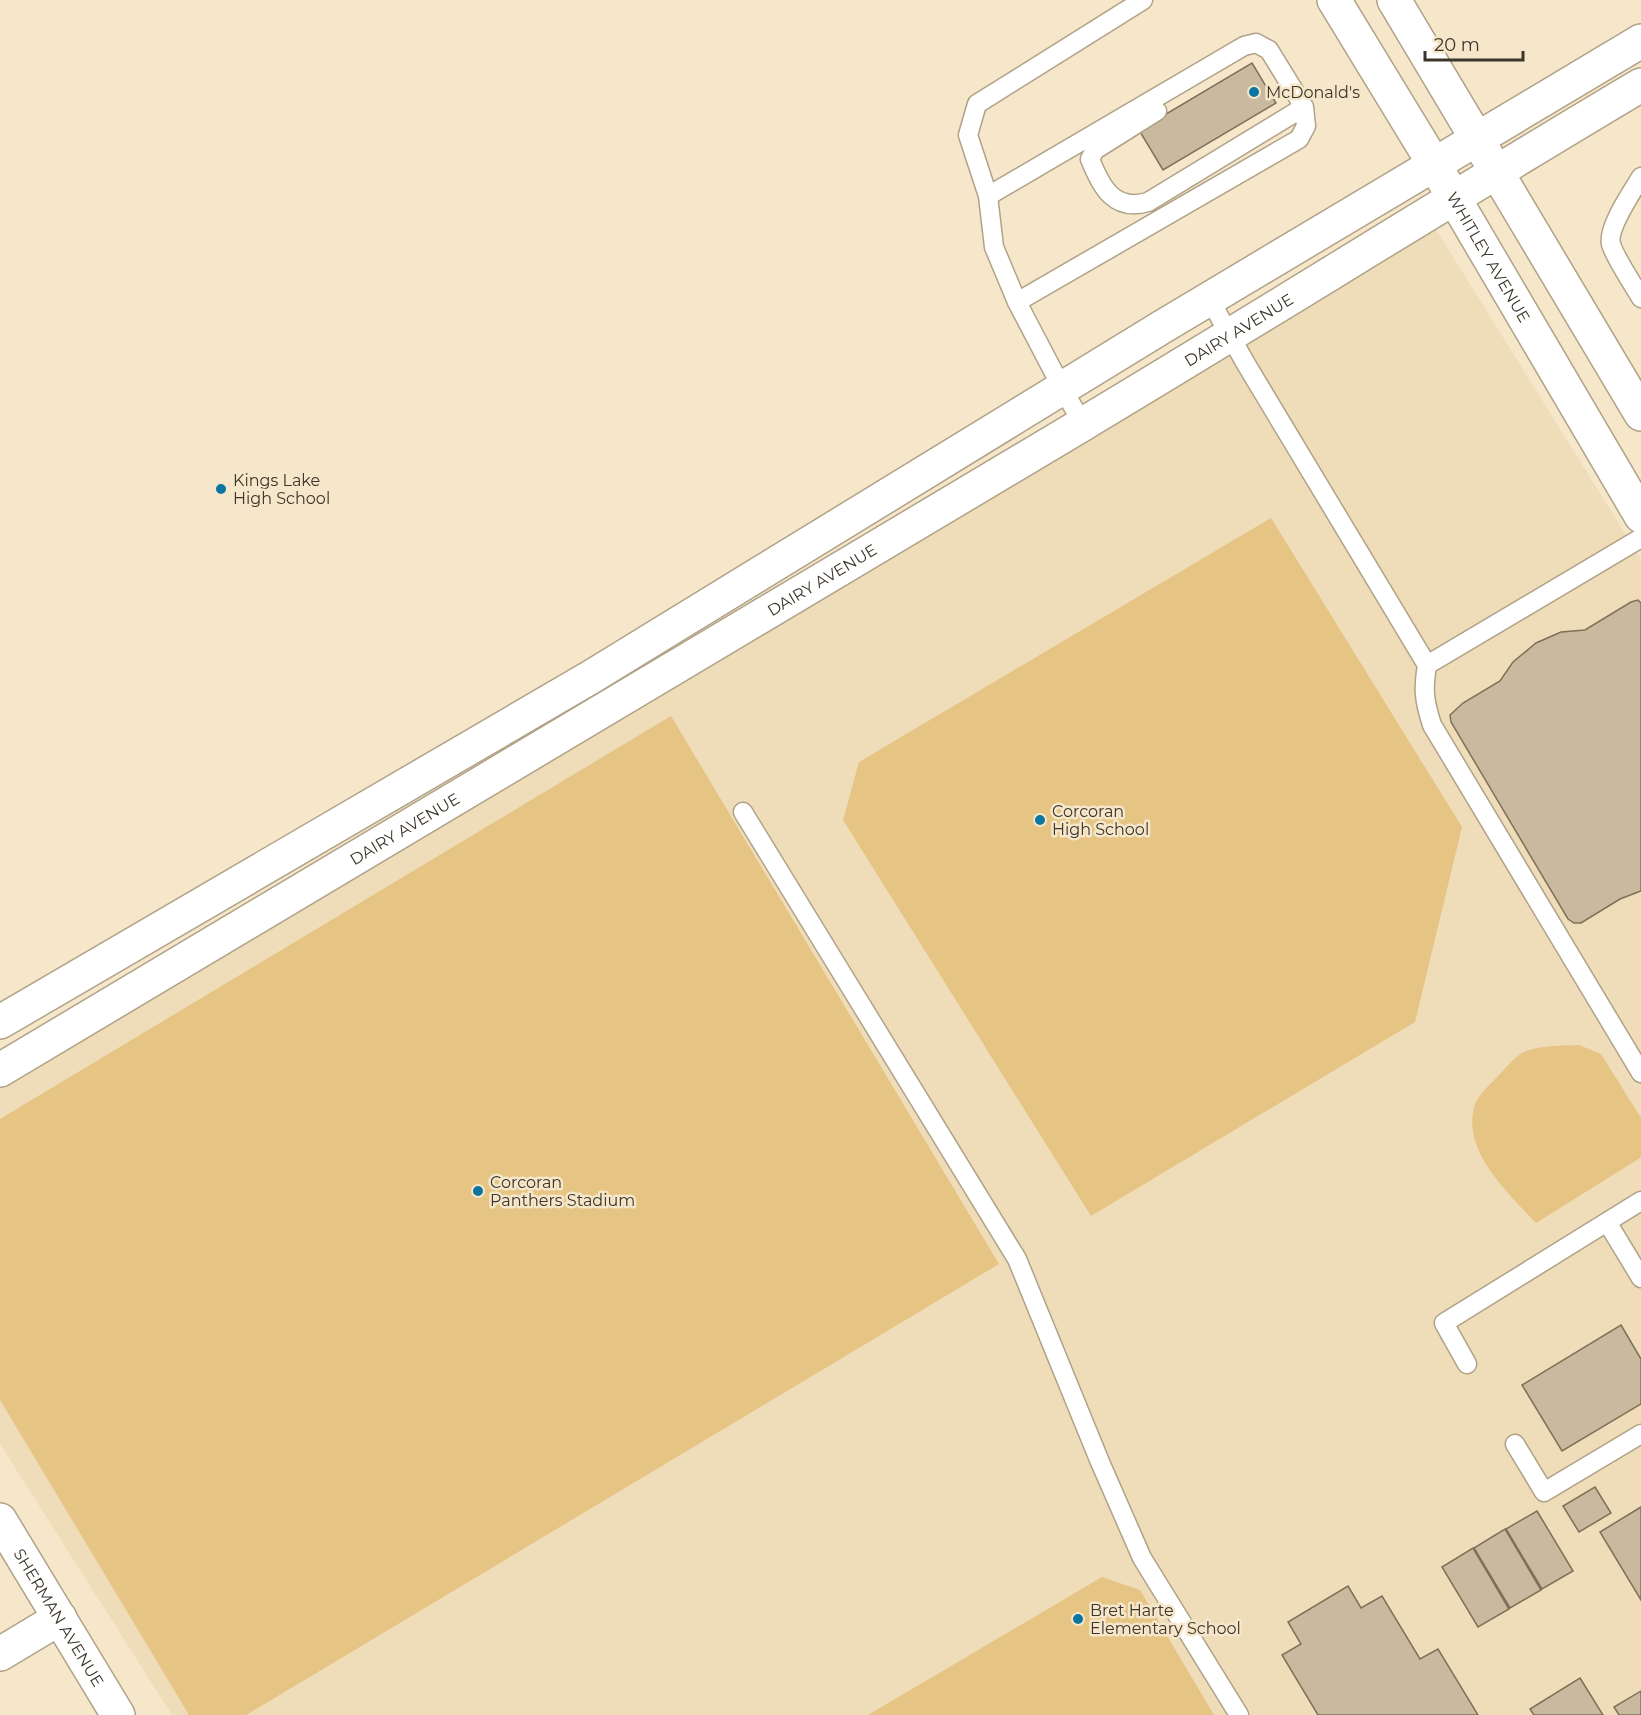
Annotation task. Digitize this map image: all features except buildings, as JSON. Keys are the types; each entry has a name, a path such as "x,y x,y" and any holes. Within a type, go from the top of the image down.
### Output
{"street":[{"name":"WHITLEY AVENUE","path":"1334,0 1434,164 1641,516"},
{"path":"1394,0 1641,414"},
{"path":"0,1022 591,677 1062,388 1641,41"},
{"name":"DAIRY AVENUE","path":"0,1070 1230,336 1453,197 1641,85"},
{"name":"SHERMAN AVENUE","path":"0,1520 118,1715"},
{"path":"0,1654 60,1618"}],"lane":[{"path":"1083,424 1017,302 994,247 988,196 968,135 976,104 1132,3"},
{"path":"988,196 1244,46 1256,43 1269,50 1304,107 1306,126 1299,139 1017,302"},
{"path":"1244,46 1230,65 1095,150 1090,159 1108,195 1120,202 1136,205 1148,201 1304,107"},
{"path":"1641,177 1618,215 1611,244 1641,298"},
{"path":"1210,300 1427,665 1424,684 1425,701 1432,725 1641,1073"},
{"path":"1427,665 1641,538"},
{"path":"743,812 1017,1259 1142,1558 1239,1715"},
{"path":"1467,1364 1444,1323 1641,1201"},
{"path":"1607,1222 1641,1278"},
{"path":"1515,1444 1544,1492 1641,1434"}],"shaded area":[{"name":"Corcoran High School","path":"1435,228 1641,559 1641,1715 172,1715 0,1444 0,1080"},
{"path":"1271,518 1462,827 1415,1022 1091,1216 843,820 859,762"},
{"name":"Corcoran Panthers Stadium","path":"671,716 999,1264 246,1715 189,1715 0,1400 0,1119"},
{"path":"1579,1045 1601,1054 1641,1118 1641,1155 1640,1158 1536,1223 1500,1184 1480,1153 1474,1136 1472,1119 1476,1102 1510,1063 1524,1052 1544,1047"},
{"name":"Bret Harte Elementary School","path":"1102,1577 1140,1590 1214,1715 868,1715"}],"place":[{"name":"McDonald's","path":"1254,92"},
{"name":"Kings Lake High School","path":"221,489"},
{"name":"Corcoran High School","path":"1040,820"},
{"name":"Corcoran Panthers Stadium","path":"478,1191"},
{"name":"Bret Harte Elementary School","path":"1078,1619"}]}
